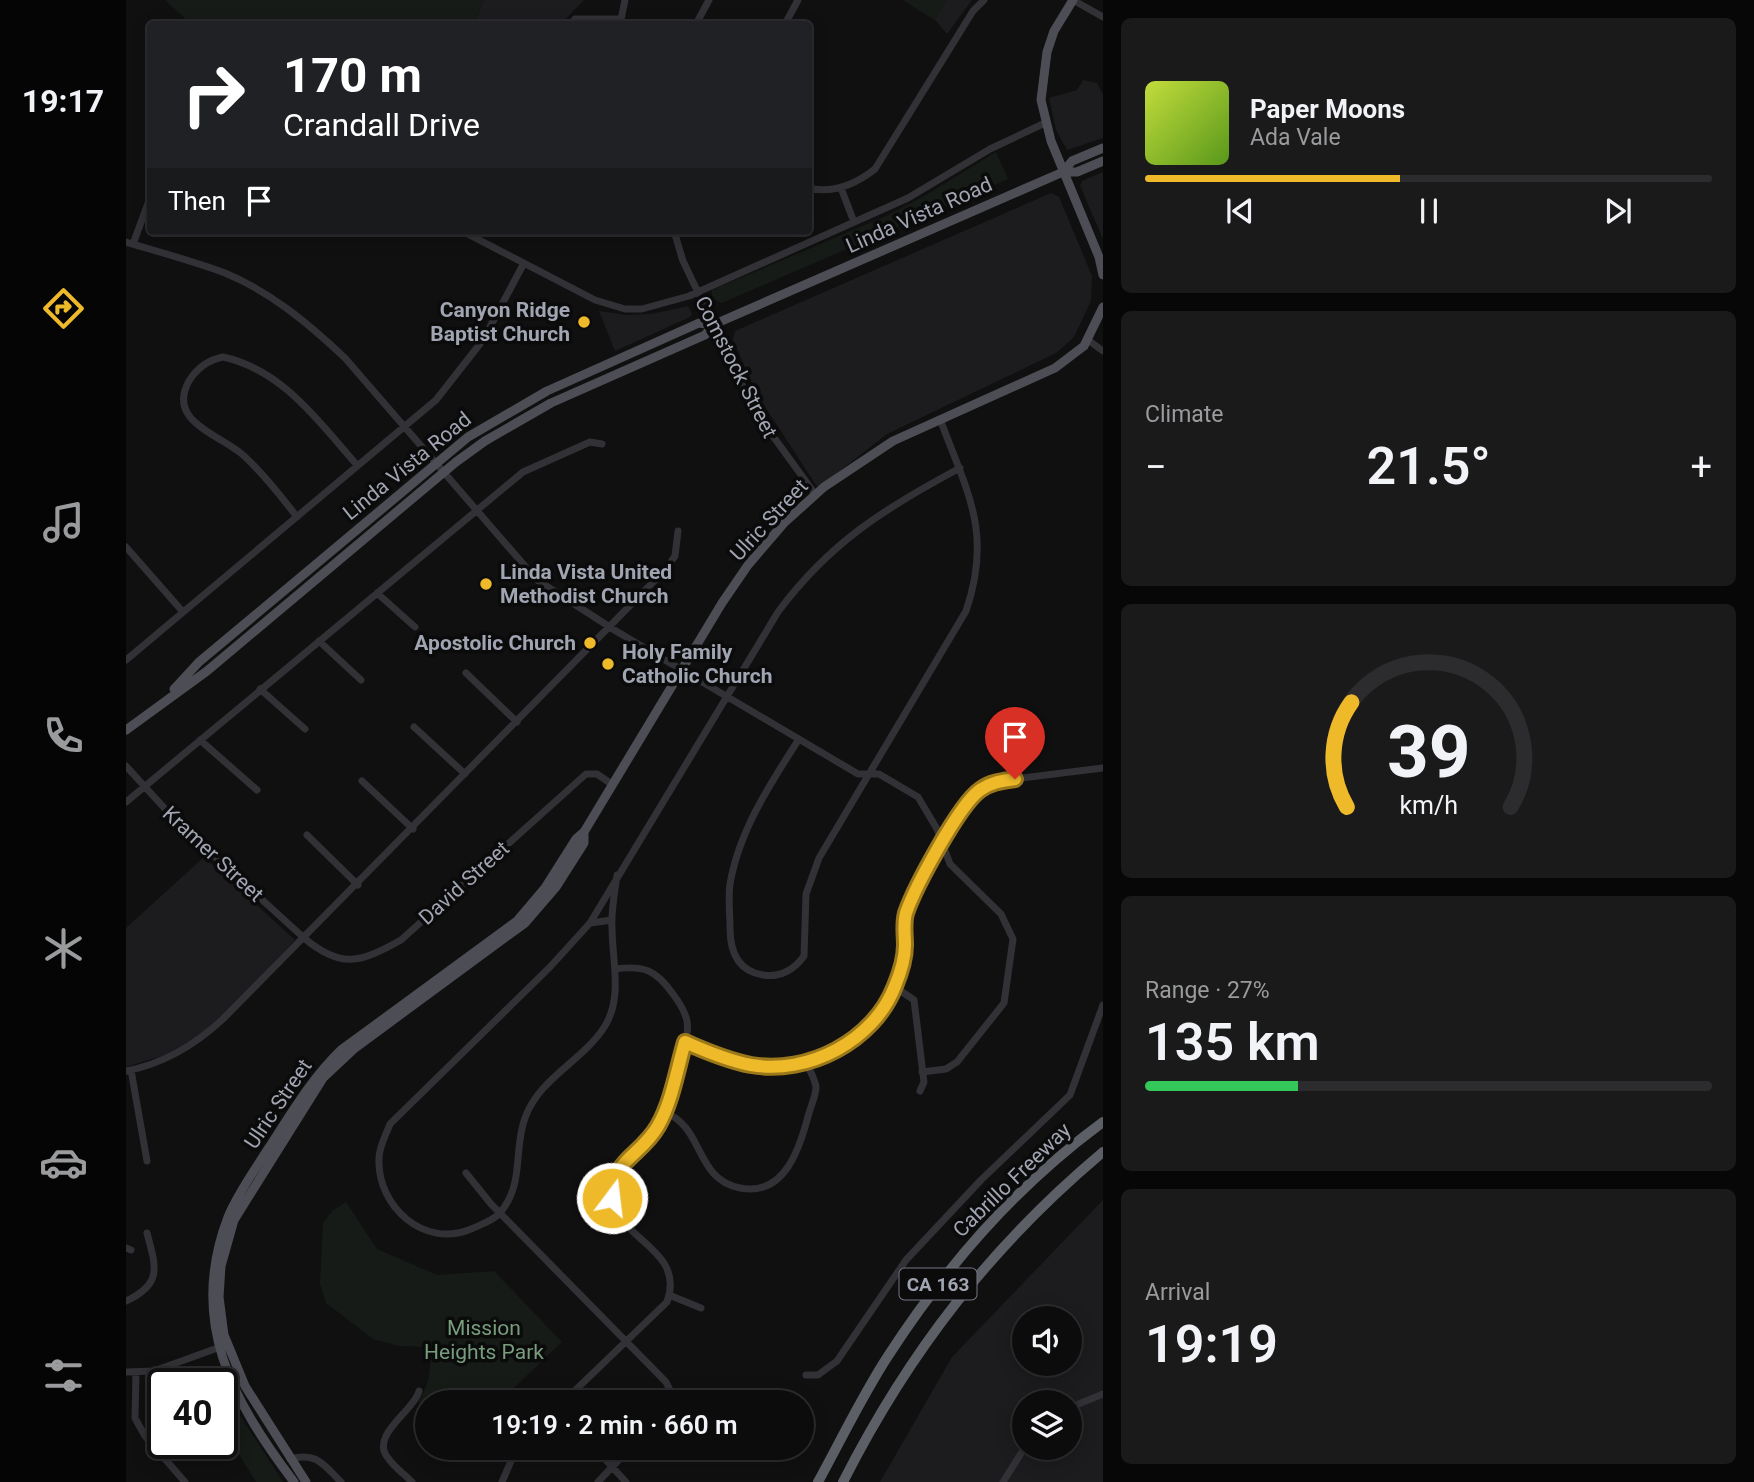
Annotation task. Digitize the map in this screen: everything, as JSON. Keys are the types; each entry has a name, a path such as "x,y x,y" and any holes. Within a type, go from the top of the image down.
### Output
{"highway":[{"name":"Cabrillo Freeway","path":"818,1482 886,1359 928,1297 1000,1214 1103,1122"},
{"name":"Cabrillo Freeway","path":"843,1482 897,1382 950,1309 1010,1239 1103,1152"}],"main road":[{"path":"1073,0 1054,31 1047,51 1041,100 1045,123 1099,257 1103,275"},
{"name":"Linda Vista Road","path":"1063,172 1072,161 1103,148"},
{"name":"Linda Vista Road","path":"126,730 207,671 444,472 485,441 538,410 705,335 713,325 1063,172 1077,172 1103,161"},
{"name":"Ulric Street","path":"292,1479 233,1388 212,1304 215,1256 239,1195 295,1104 341,1050 517,921 584,832 748,565 784,523 815,494 886,445 1055,368 1088,341 1103,307"},
{"name":"Linda Vista Road","path":"163,701 199,662 436,462 476,432 539,394 699,323 713,325"},
{"name":"Ulric Street","path":"222,1347 306,1482"},
{"path":"270,1448 290,1459 292,1479"}],"street":[{"path":"619,21 625,0"},
{"path":"698,21 709,0"},
{"path":"787,21 798,0"},
{"path":"812,188 841,188 862,180 883,160 973,11 984,0"},
{"path":"1073,0 1103,17"},
{"path":"573,21 604,21"},
{"path":"471,235 595,300 625,309 667,304 908,198 990,149 1045,123"},
{"path":"841,188 855,222"},
{"path":"147,204 129,243 225,273 254,287 297,316 345,358 537,580 608,626 858,774 879,774 918,797 926,807 957,874 1001,914 1013,939 1004,1003 957,1062 946,1069 922,1072"},
{"name":"Comstock Street","path":"676,235 697,292 760,421 815,494"},
{"path":"126,660 436,400 469,362 524,263"},
{"path":"1088,341 1103,351"},
{"path":"298,517 246,457 231,444 197,426 186,407 186,386 200,366 216,358 233,359 264,373 299,399 357,465"},
{"path":"799,739 751,820 739,846 730,887 730,945 745,968 770,976 789,971 804,956 804,912 811,876 868,774 966,611 972,592 979,541 972,504 940,419"},
{"path":"126,802 475,509 523,472 590,442 602,444"},
{"path":"617,875 612,920 616,996 604,1027 538,1093 525,1118 516,1184 500,1213 464,1232 440,1235 402,1216 392,1204 380,1176 380,1148 390,1124 550,967 590,923 617,875 778,612 799,584 830,551 898,501 960,468"},
{"path":"147,1161 128,1071 167,1057 213,1028 358,885 666,569 675,556 678,531"},
{"path":"126,547 183,612"},
{"path":"377,593 415,626"},
{"path":"319,641 361,680"},
{"path":"466,673 517,722"},
{"path":"260,690 305,729"},
{"path":"414,727 465,774"},
{"path":"200,740 257,790"},
{"name":"Kramer Street","path":"126,766 143,788 304,937"},
{"path":"685,1042 750,1065 780,1067 806,1062 845,1045 878,1015 895,987 905,946 905,917 967,801 989,784 1103,768"},
{"name":"David Street","path":"304,937 333,958 357,959 380,952 401,940 586,774 597,775 613,785"},
{"path":"362,781 413,829"},
{"path":"307,835 358,885"},
{"path":"590,923 612,920"},
{"path":"575,1390 667,1302 673,1282 669,1268 618,1214 612,1198 612,1183 618,1169 656,1130 664,1112 688,1029 683,1008 659,975 648,968 615,969"},
{"path":"895,987 914,1000 923,1082 920,1091"},
{"path":"806,1375 818,1375 837,1361 906,1260 981,1180 1070,1095 1103,1005"},
{"path":"664,1112 682,1121 689,1128 705,1163 725,1182 741,1188 765,1185 783,1174 797,1155 816,1088 806,1062"},
{"path":"466,1173 500,1213 626,1340 666,1382 670,1390"},
{"path":"126,1301 146,1290 156,1268 148,1233"},
{"path":"669,1295 701,1308"},
{"path":"126,1372 154,1371 222,1347"},
{"path":"136,1373 135,1419 145,1436 185,1482"},
{"path":"1082,1403 1103,1394"},
{"path":"412,1482 386,1457 384,1443 390,1429 415,1401"},
{"path":"290,1459 308,1456 316,1458 341,1482"},
{"path":"502,1482 511,1460"},
{"path":"606,1460 626,1482"},
{"path":"598,1482 618,1460"},
{"path":"1003,1482 1017,1460"}],"shaded area":[{"path":"484,0 584,0 564,21 475,21"},
{"path":"903,0 972,0 947,34 935,20"},
{"path":"1083,80 1097,83 1103,94 1103,138 1067,150 1056,130 1049,98 1077,90"},
{"path":"1103,172 1103,239 1080,186 1082,181"},
{"path":"1051,193 1059,197 1092,276 1091,301 1074,337 1056,353 887,434 818,488 758,396 733,340 735,331"},
{"path":"688,306 692,314 690,317 615,351 599,311 626,315 651,314"},
{"path":"204,857 295,940 223,1016 196,1038 165,1055 126,1067 126,928"},
{"path":"1103,1200 1103,1482 880,1482 952,1357"}],"green space":[{"path":"165,0 484,0 475,21 188,21"},
{"path":"903,0 947,0 935,20"},
{"path":"996,152 1008,179 722,303 712,298 712,290 886,216"},
{"name":"Mission Heights Park","path":"346,1202 377,1249 437,1275 494,1271 562,1342 512,1390 424,1390 429,1375 428,1347 399,1346 373,1339 326,1303 320,1284 323,1223 332,1211"},
{"path":"238,1412 283,1482 256,1482 238,1453"}],"place":[{"name":"Canyon Ridge Baptist Church","path":"584,322"},
{"name":"Linda Vista United Methodist Church","path":"486,584"},
{"name":"Apostolic Church","path":"590,643"},
{"name":"Holy Family Catholic Church","path":"608,664"}],"route":[{"path":"612,1198 612,1183 618,1169 659,1125 685,1042 750,1065 780,1067 821,1057 845,1045 878,1015 895,987 900,970 905,946 903,929 910,902 967,801 989,784 1015,779"}]}
